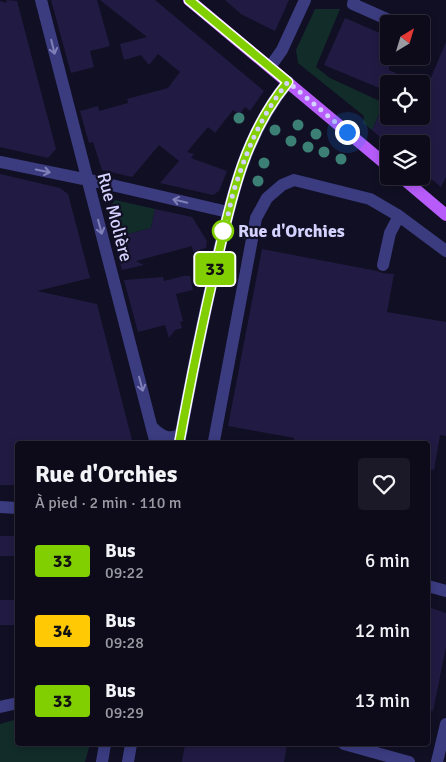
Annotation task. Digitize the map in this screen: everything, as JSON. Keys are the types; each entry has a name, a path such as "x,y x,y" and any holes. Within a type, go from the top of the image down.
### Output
{"main road":[{"path":"189,0 380,159"},
{"path":"411,185 446,215"}],"street":[{"name":"Rue Molière","path":"40,0 155,441"},
{"path":"270,67 282,50 305,0"},
{"path":"350,1 380,15"},
{"path":"180,441 204,316 228,212 244,162 262,119 288,82"},
{"path":"0,162 228,212"},
{"path":"214,441 256,218 267,198 282,185 294,180 370,199 399,216 446,251"},
{"path":"383,265 390,233 399,216"},
{"path":"152,427 161,435 170,438 178,436 182,430"},
{"path":"0,508 15,508"},
{"path":"430,587 446,591"},
{"path":"0,708 15,704"},
{"path":"437,762 446,724"},
{"path":"102,762 105,746"},
{"path":"128,762 131,746"},
{"path":"351,746 409,762"}],"green space":[{"path":"315,9 340,9 316,67 330,78 380,101 380,112 372,130 363,123 364,116 298,63 296,50"},
{"path":"115,200 155,209 151,228 113,238 107,211"},
{"path":"15,720 15,746 89,746 85,762 0,762 0,724"}],"building":[{"path":"7,0 17,1 56,149 48,158 0,147 0,1 6,3"},
{"path":"51,0 97,0 110,46 90,51 94,67 71,73"},
{"path":"100,0 155,0 264,91 250,111 245,107 239,115 233,110 215,133 208,127 187,152 194,154 191,158 227,171 219,191 213,195 160,183 179,161 159,145 132,177 102,170 93,142 89,143 80,111 98,106 99,111 128,103 127,99 168,88 180,72 158,54 149,65 141,55 124,60 120,44 147,37"},
{"path":"225,0 289,0 275,31 241,14"},
{"path":"345,18 380,33 380,65 389,65 389,70 400,75 380,75 380,88 324,65"},
{"path":"446,42 446,177 441,187 430,178 430,135 380,135 380,137 372,130 380,113 380,125 430,125 430,80"},
{"path":"0,174 60,188 68,194 90,278 37,291 97,304 132,441 15,441 15,485 0,485"},
{"path":"155,209 192,217 207,241 206,248 193,252 192,246 136,261 144,265 122,270 113,238 151,228"},
{"path":"262,249 394,274 387,312 446,322 446,436 440,435 434,470 430,469 430,441 294,441 294,438 228,426"},
{"path":"190,276 193,290 176,294 183,321 180,322 182,328 175,330 169,338 165,325 138,332 124,280 163,277 164,281"},
{"path":"0,536 15,536 15,556 0,556"},
{"path":"0,600 15,600 15,625 0,625"},
{"path":"430,608 446,613 446,647 433,711 430,710"},
{"path":"185,746 287,746 284,762 182,762"}],"bus line":[{"name":"33","path":"180,441 204,316 233,192 262,119 288,82 189,0"}],"place":[{"name":"Rue d'Orchies","path":"223,231"}],"route":[{"path":"223,231 233,192 254,136 269,107 288,82 347,132"}]}
